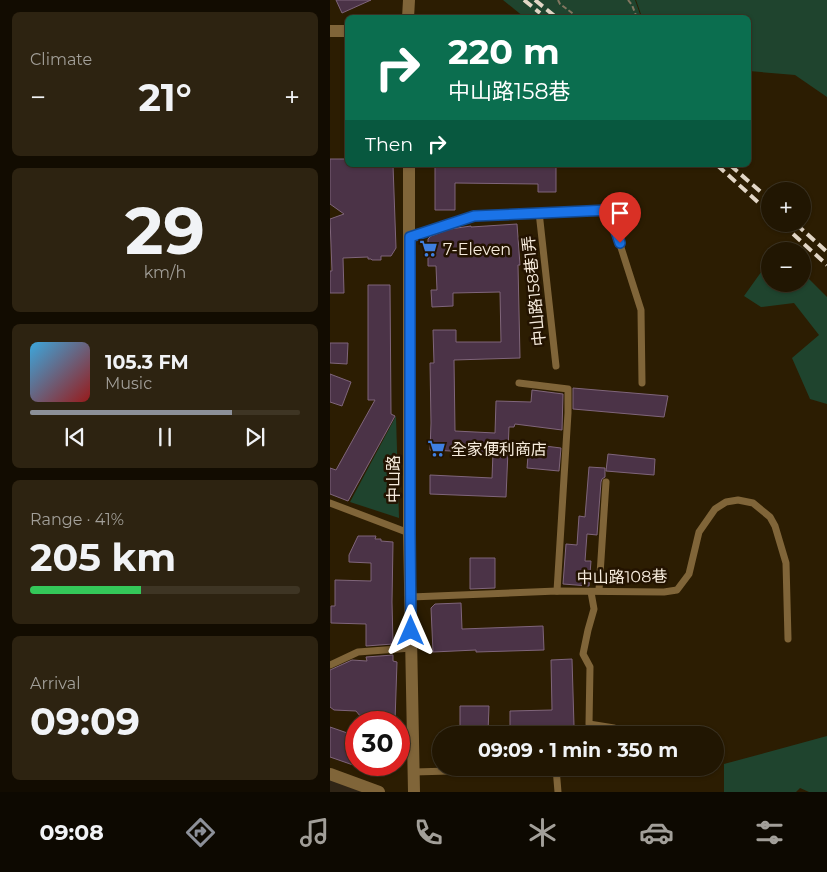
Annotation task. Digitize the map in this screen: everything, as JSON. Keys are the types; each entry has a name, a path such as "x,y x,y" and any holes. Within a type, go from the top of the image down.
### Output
{"street":[{"path":"408,15 409,0"},
{"path":"330,31 345,31"},
{"name":"中山路","path":"409,167 410,533 414,792"},
{"path":"330,774 379,792"}],"lane":[{"path":"410,237 474,216 609,210 641,310 642,384"},
{"name":"中山路158巷1弄","path":"539,212 556,366"},
{"path":"519,382 568,389 557,591"},
{"path":"600,590 606,482"},
{"name":"中山路108巷","path":"411,597 557,591 664,592 676,590 688,574 699,532 715,510 726,502 738,500 753,503 770,517 775,526 786,563 788,639"},
{"path":"330,503 410,533"},
{"path":"590,592 594,610 583,654 590,667 589,724 602,726"},
{"path":"330,665 358,652 411,648"},
{"path":"414,772 432,771"},
{"path":"557,776 558,792"}],"path":[{"path":"558,0 560,4 575,15"},
{"path":"628,0 636,15"}],"shaded area":[{"path":"330,779 363,792 330,792"}],"green space":[{"path":"503,0 635,0 640,15 522,15"},
{"path":"636,0 827,0 827,97 795,75 751,71 751,15 641,15"},
{"path":"761,272 761,292 811,292 811,281 827,297 827,404 810,399 792,358 819,335 794,303 761,307 744,296"},
{"path":"396,416 399,518 350,502"},
{"path":"827,736 827,792 809,792 800,788 796,792 724,792 724,764"}],"building":[{"path":"336,0 371,0 342,13"},
{"path":"330,159 345,159 345,167 393,167 396,248 391,256 381,256 381,260 372,260 368,259 368,257 343,258 344,293 330,293 330,271 332,271 330,219 344,214 330,204"},
{"path":"435,167 556,167 556,192 538,192 538,184 455,183 455,210 435,210"},
{"path":"517,224 520,265 518,265 520,358 454,360 455,431 495,433 496,401 531,402 532,390 563,394 562,430 515,424 514,427 509,427 506,497 430,494 430,475 492,478 493,453 430,450 430,363 434,363 433,330 456,330 456,342 501,342 500,292 453,293 453,306 432,307 431,290 437,290 436,266 428,266 428,239 450,229"},
{"path":"368,285 390,285 391,414 395,416 348,501 330,494 330,468 336,470 375,400 368,400"},
{"path":"330,343 348,343 347,364 330,363"},
{"path":"330,374 351,382 342,406 330,402"},
{"path":"573,388 668,396 664,417 573,409"},
{"path":"529,444 561,448 559,471 527,468"},
{"path":"608,454 655,459 654,475 606,471"},
{"path":"589,467 605,468 605,477 601,482 597,535 587,534 585,561 591,561 589,586 563,584 566,544 577,545 579,516 585,517"},
{"path":"358,536 376,536 375,539 393,542 393,644 366,646 366,624 331,623 331,606 335,606 335,580 371,581 371,563 349,562 349,555"},
{"path":"470,558 495,558 495,588 470,589"},
{"path":"461,603 462,629 543,626 544,650 433,652 431,608 435,604"},
{"path":"393,655 393,661 397,662 395,711 334,710 330,707 330,670 352,660 367,661 366,657"},
{"path":"572,659 574,726 510,726 510,711 552,710 551,660"},
{"path":"460,706 489,706 488,726 460,726"},
{"path":"330,727 345,732 345,762 330,757"}],"railway":[{"path":"524,0 540,13"},
{"path":"535,0 553,15"},
{"path":"719,167 761,205"},
{"path":"732,167 761,192"},
{"path":"791,232 827,265"},
{"path":"805,232 827,252"}],"place":[{"name":"7-Eleven","path":"429,249"},
{"name":"全家便利商店","path":"437,449"}],"route":[{"path":"411,631 410,237 474,216 609,210 620,243"}]}
